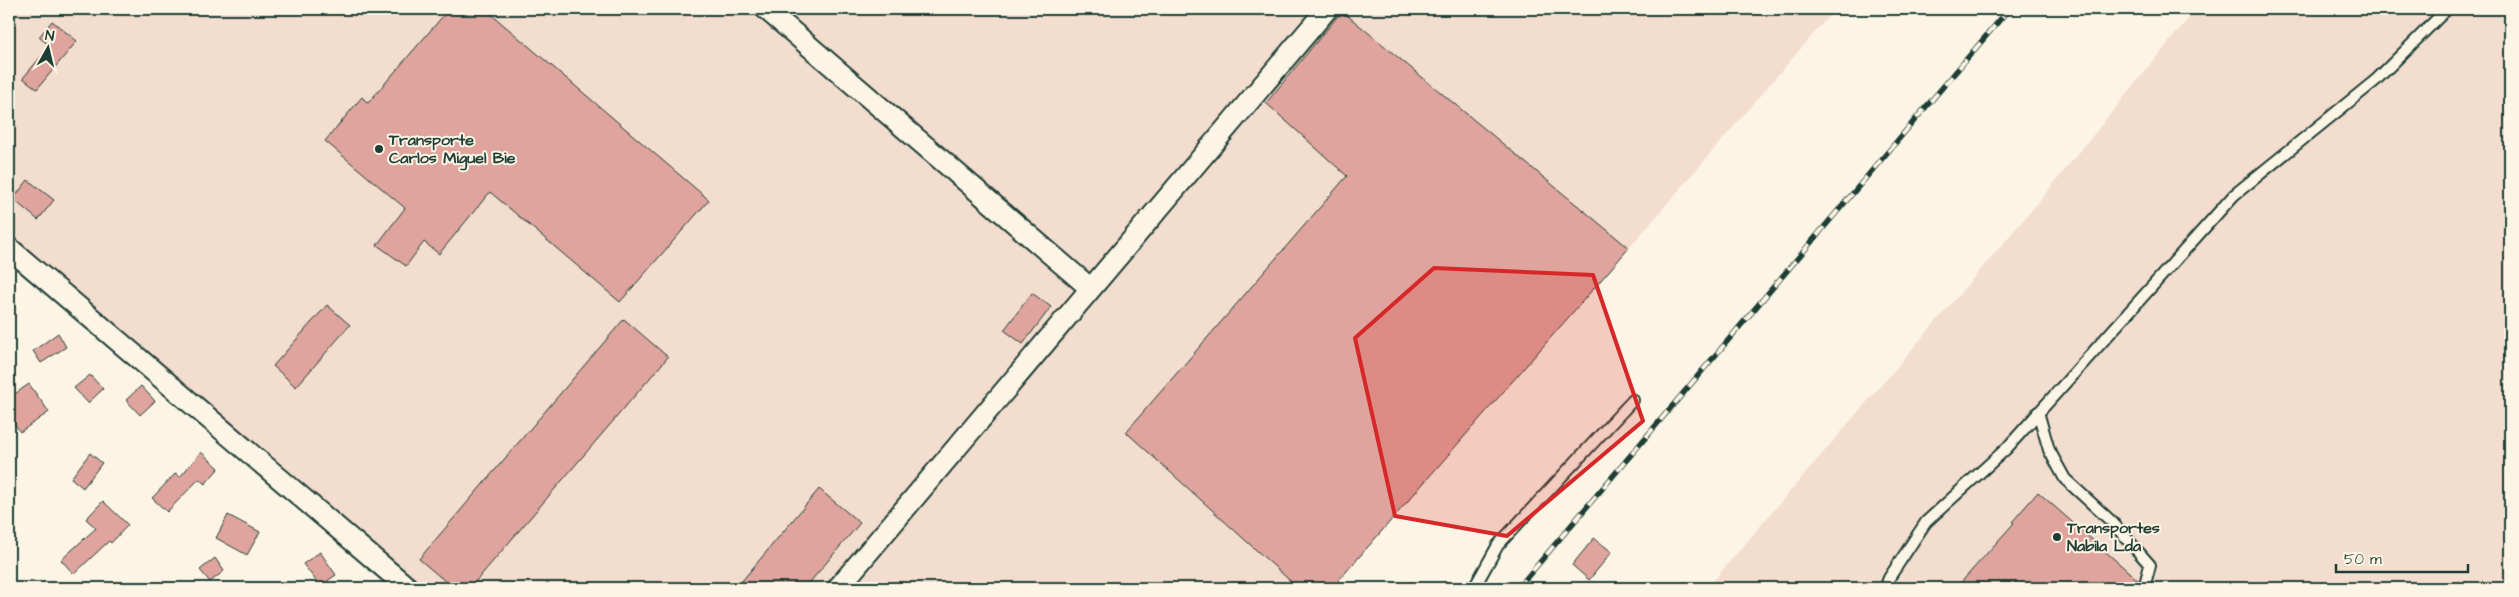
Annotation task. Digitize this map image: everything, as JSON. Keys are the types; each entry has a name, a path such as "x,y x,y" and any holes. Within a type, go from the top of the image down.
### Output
{"street":[{"path":"766,9 1090,288"},
{"path":"838,588 1327,9"},
{"path":"9,248 408,588"}],"lane":[{"path":"1885,588 1889,578 1926,522 2007,448 2234,195 2376,80 2447,9"},
{"path":"1474,588 1498,545 1634,400"},
{"path":"2038,412 2049,450 2065,479 2112,522 2150,566 2144,588"}],"highlighted area":[{"path":"1434,268 1593,275 1643,421 1507,536 1395,516 1355,338"}],"shaded area":[{"path":"9,9 1835,9 1332,588 411,588 9,245"},
{"path":"2196,9 2510,9 2510,588 1707,588 2037,204"}],"building":[{"path":"449,9 485,9 709,200 620,302 490,192 439,254 424,242 406,266 377,245 405,208 325,141 362,97 368,103"},
{"path":"1342,11 1629,248 1332,588 1298,588 1126,432 1347,176 1266,103"},
{"path":"52,21 77,41 37,89 23,78 50,46 39,37"},
{"path":"28,180 54,200 38,220 13,199"},
{"path":"1032,293 1051,307 1023,344 1004,330"},
{"path":"327,305 350,325 296,387 273,366"},
{"path":"624,319 668,357 470,588 453,588 419,559"},
{"path":"58,333 66,347 41,363 33,351"},
{"path":"90,375 103,389 88,403 74,388"},
{"path":"29,384 49,412 20,432 9,416 9,398"},
{"path":"141,386 155,401 140,415 126,400"},
{"path":"201,452 219,468 205,484 199,479 167,512 152,498 176,473 180,477"},
{"path":"90,453 102,463 83,488 71,478"},
{"path":"819,489 860,523 805,588 736,588"},
{"name":"Transportes Nabila Lda","path":"2038,492 2139,581 2137,588 1956,588 2014,523 2012,522"},
{"path":"103,501 128,525 111,543 109,541 74,574 61,560 96,528 86,519"},
{"path":"228,515 260,532 247,555 216,538"},
{"path":"1594,538 1612,552 1589,580 1572,565"},
{"path":"320,552 336,575 320,586 303,564"},
{"path":"215,558 224,571 210,582 200,570"}],"railway":[{"path":"1518,588 2009,9"}],"place":[{"name":"Transporte Carlos Miguel Bie","path":"379,149"},
{"name":"Transportes Nabila Lda","path":"2057,537"}]}
